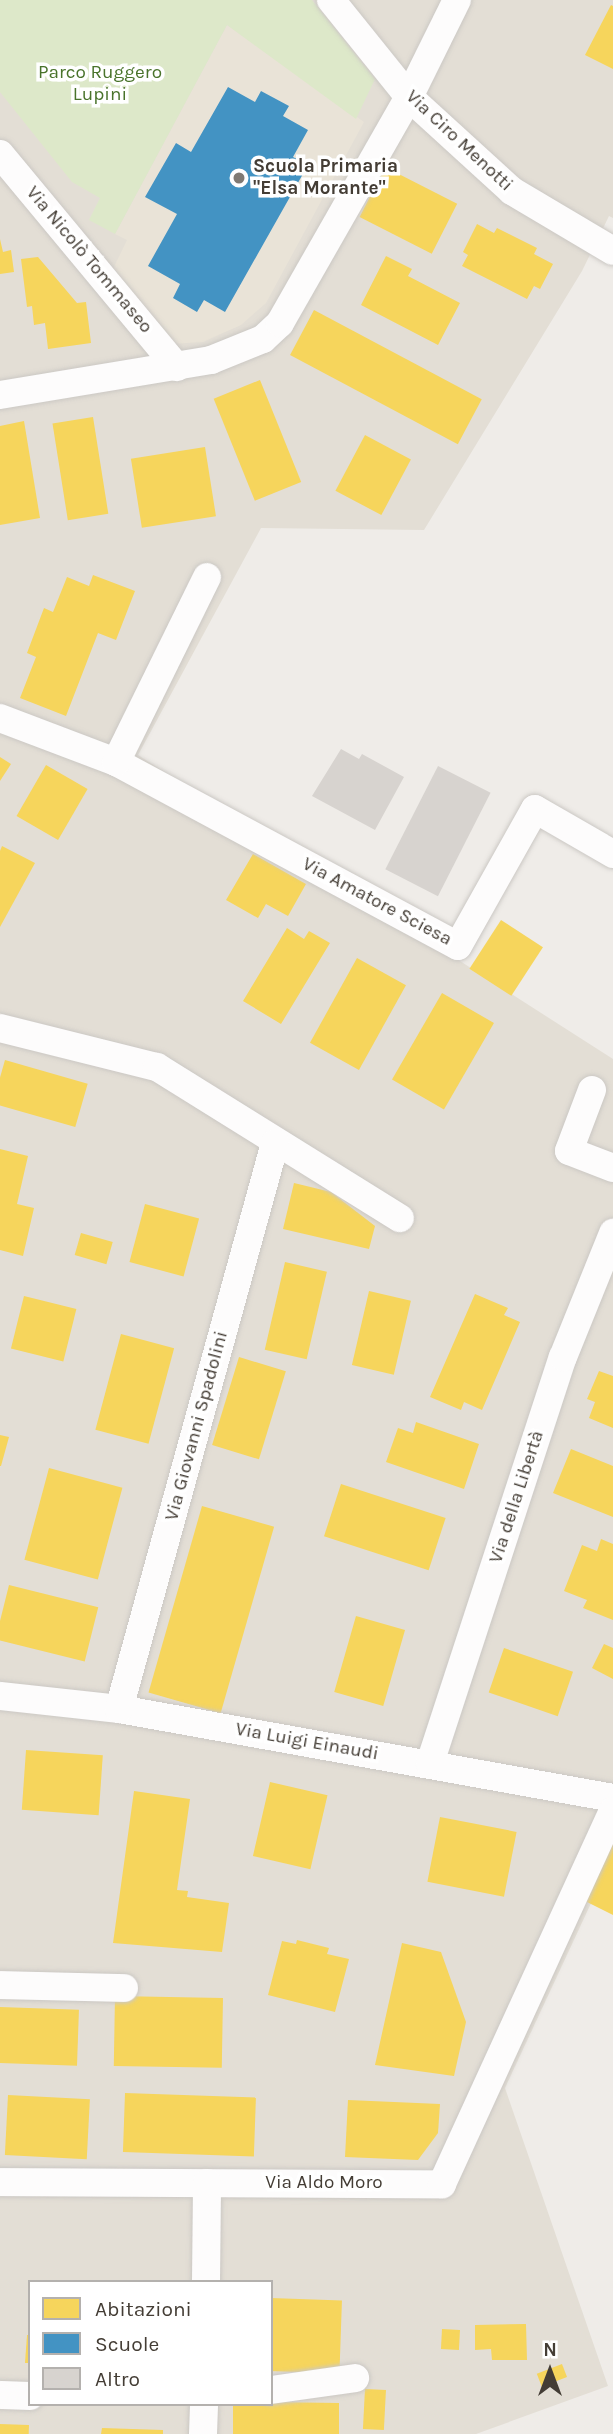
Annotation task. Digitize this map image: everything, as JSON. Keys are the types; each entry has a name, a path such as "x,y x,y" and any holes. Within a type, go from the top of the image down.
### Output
{"street":[{"name":"Via Ciro Menotti","path":"331,0 409,97 512,191 613,251"},
{"path":"0,395 177,367 243,350 280,323 409,97 457,0"},
{"name":"Via Nicolò Tommaseo","path":"0,154 177,367"},
{"path":"116,762 207,578"},
{"name":"Via Amatore Sciesa","path":"0,718 116,762 458,946 536,809 613,854"},
{"path":"0,1028 157,1067 275,1143 400,1218"},
{"path":"592,1090 569,1151 613,1168"},
{"name":"Via Giovanni Spadolini","path":"119,1709 275,1143"},
{"name":"Via della Libertà","path":"430,1763 563,1357 604,1284 613,1233"},
{"name":"Via Luigi Einaudi","path":"0,1696 119,1709 613,1798"},
{"name":"Via Aldo Moro","path":"0,2182 442,2184 613,1811"},
{"path":"0,1985 124,1988"},
{"path":"205,2280 207,2183"},
{"path":"273,2390 355,2378"},
{"path":"0,2395 28,2396"},
{"path":"203,2434 204,2406"}],"shaded area":[{"path":"0,0 613,0 613,218 609,216 582,271 424,530 261,528 138,755 613,1059 613,1856 505,2088 608,2386 476,2434 0,2434"},
{"name":"Scuola Primaria \"Elsa Morante\"","path":"227,25 364,122 266,303 241,325 203,342 170,344 113,269 127,240 115,234"}],"green space":[{"name":"Parco Ruggero Lupini","path":"0,0 312,0 375,79 356,119 227,25 115,234 89,220 100,198 72,182 0,92"}],"building: Abitazioni":[{"path":"611,5 613,6 613,69 585,55"},
{"path":"385,167 457,204 432,254 360,217"},
{"path":"477,224 494,233 497,228 537,248 534,254 553,264 540,289 534,286 527,299 462,266 468,255 463,252"},
{"path":"0,239 3,252 11,250 14,272 0,274"},
{"path":"386,256 412,269 408,276 460,303 438,345 361,305"},
{"path":"38,257 77,303 86,302 91,343 48,349 45,323 34,325 32,306 27,307 21,259"},
{"path":"314,310 482,399 458,444 290,355"},
{"path":"260,380 301,482 255,501 214,399"},
{"path":"93,417 108,514 68,520 53,423"},
{"path":"24,421 40,518 0,525 0,426"},
{"path":"365,435 411,459 381,515 335,491"},
{"path":"205,447 216,516 142,528 131,459"},
{"path":"93,575 135,591 116,640 98,633 66,716 20,698 36,657 27,653 44,608 53,612 67,577 89,586"},
{"path":"0,757 11,764 0,781"},
{"path":"46,765 88,789 58,840 16,816"},
{"path":"2,846 35,863 0,927 0,851"},
{"path":"253,854 306,884 288,916 266,904 258,918 226,900"},
{"path":"501,920 543,947 511,996 469,969"},
{"path":"287,928 304,939 309,931 330,943 281,1024 243,1001"},
{"path":"357,958 406,985 359,1070 310,1043"},
{"path":"442,993 494,1023 444,1110 392,1080"},
{"path":"5,1060 88,1084 75,1127 0,1105 0,1077"},
{"path":"0,1149 28,1156 17,1204 34,1208 23,1256 0,1250"},
{"path":"294,1183 331,1192 375,1226 369,1249 283,1229"},
{"path":"145,1204 199,1218 184,1276 129,1262"},
{"path":"81,1233 113,1242 106,1264 75,1255"},
{"path":"285,1262 327,1272 307,1359 265,1350"},
{"path":"369,1291 411,1301 394,1375 352,1365"},
{"path":"475,1294 508,1308 504,1315 520,1322 482,1410 464,1402 461,1410 430,1397"},
{"path":"24,1296 76,1309 63,1361 11,1348"},
{"path":"121,1334 174,1348 149,1444 95,1430"},
{"path":"239,1357 286,1371 259,1459 212,1445"},
{"path":"599,1371 613,1376 613,1428 589,1418 595,1402 587,1399"},
{"path":"416,1422 479,1444 464,1489 386,1462 398,1428 413,1433"},
{"path":"0,1435 9,1437 1,1466 0,1466"},
{"path":"571,1449 613,1466 613,1517 553,1493"},
{"path":"49,1468 122,1488 98,1579 24,1560"},
{"path":"341,1484 446,1518 429,1570 324,1536"},
{"path":"202,1506 274,1527 221,1713 149,1692"},
{"path":"601,1539 613,1544 613,1620 583,1608 587,1600 564,1591 582,1545 597,1551"},
{"path":"9,1585 98,1607 85,1662 0,1640 0,1621"},
{"path":"356,1616 405,1630 383,1706 334,1692"},
{"path":"604,1644 613,1648 613,1679 592,1668"},
{"path":"504,1648 573,1672 558,1716 489,1692"},
{"path":"26,1750 103,1755 99,1815 22,1810"},
{"path":"270,1782 327,1795 310,1869 253,1856"},
{"path":"134,1791 190,1799 177,1890 188,1891 187,1897 229,1903 222,1952 113,1943"},
{"path":"440,1817 517,1832 504,1897 427,1882"},
{"path":"613,1843 613,1915 585,1901"},
{"path":"297,1940 329,1948 327,1954 349,1959 335,2012 268,1995 282,1941 296,1944"},
{"path":"402,1943 441,1952 466,2022 454,2076 375,2065"},
{"path":"115,1996 223,1998 222,2068 114,2066"},
{"path":"0,2007 79,2010 77,2066 0,2063"},
{"path":"125,2093 256,2098 254,2157 123,2152"},
{"path":"8,2095 90,2099 87,2159 5,2155"},
{"path":"348,2100 440,2104 438,2133 418,2160 345,2157"},
{"path":"273,2298 342,2300 339,2373 273,2371"},
{"path":"526,2324 527,2360 492,2360 491,2349 475,2350 475,2325"},
{"path":"442,2329 460,2330 459,2350 441,2349"},
{"path":"27,2335 28,2335 28,2363 25,2363"},
{"path":"562,2364 567,2377 542,2387 537,2374"},
{"path":"365,2389 386,2390 384,2430 363,2429"},
{"path":"273,2402 339,2403 339,2434 233,2434 233,2406 273,2406"},
{"path":"0,2424 29,2425 29,2434 0,2434"},
{"path":"102,2428 163,2430 163,2434 101,2434"}],"building: Scuole":[{"path":"228,87 255,102 261,91 289,106 283,116 308,130 293,157 308,165 225,312 204,300 197,312 173,298 180,284 148,266 177,214 145,197 176,143 191,152"}],"building: Altro":[{"path":"341,749 359,759 362,754 404,777 375,830 312,796"},
{"path":"438,766 491,793 438,896 385,869"}],"place":[{"name":"Scuola Primaria \"Elsa Morante\"","path":"239,178"}]}
